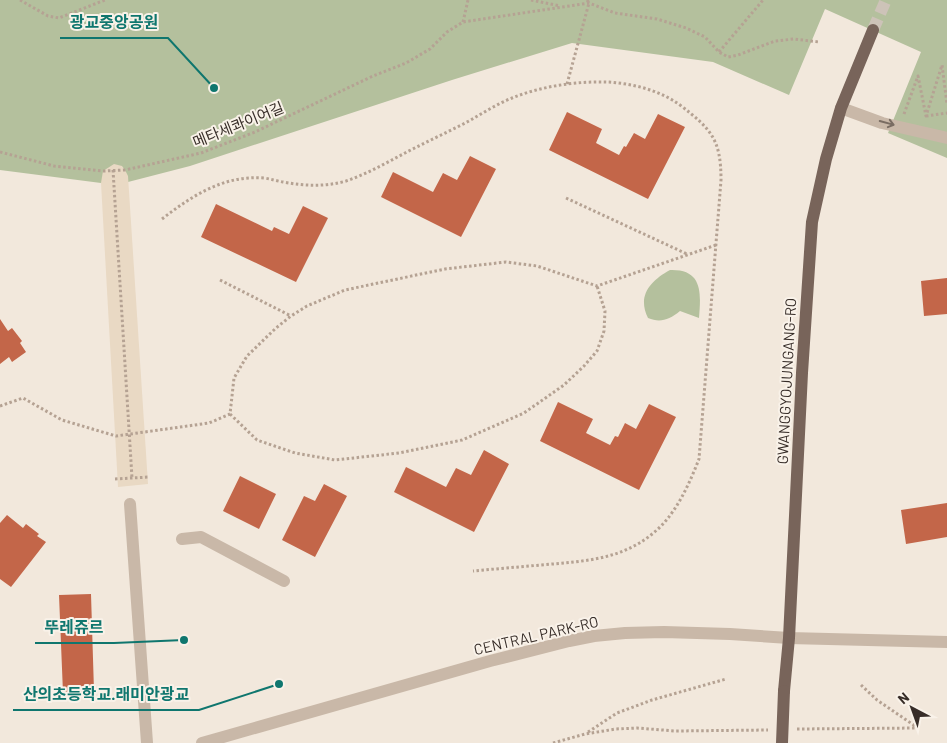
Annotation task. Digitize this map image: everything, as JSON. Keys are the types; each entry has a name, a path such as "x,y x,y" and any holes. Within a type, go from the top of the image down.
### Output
{"main road":[{"name":"GWANGGYOJUNGANG-RO","path":"782,743 784,691 790,638 802,373 812,222 826,159 841,108 873,30"}],"street":[{"path":"841,108 882,122 947,138"},
{"path":"130,504 147,743"},
{"path":"182,538 201,537 284,581"},
{"name":"CENTRAL PARK-RO","path":"202,743 490,661 594,636 664,632 790,638 947,642"}],"path":[{"path":"20,0 48,16 59,18 105,0"},
{"path":"468,0 463,22 588,2 614,13 657,19 686,28 705,37 728,57 776,41 794,39 819,42"},
{"path":"531,0 563,7"},
{"path":"720,52 763,0"},
{"path":"567,84 588,2"},
{"name":"메타세콰이어길","path":"0,152 54,166 114,170 126,170 201,153 255,132 373,76 406,63 430,49 447,32 463,22"},
{"path":"882,122 901,120 918,76 926,116 942,65 947,104"},
{"path":"162,219 203,192 226,181 266,178 305,185 326,186 361,176 513,97 567,84 596,82 640,86 660,93 674,101 708,128 721,162 721,180 699,459 690,481 676,506 662,525 642,542 620,552 597,560 472,571"},
{"path":"114,170 132,478"},
{"path":"566,198 688,254"},
{"path":"230,414 234,378 247,356 276,328 292,316 307,306 345,290 395,278 478,264 506,262 537,266 598,286 716,245"},
{"path":"220,280 292,316"},
{"path":"230,414 257,440 295,453 335,460 399,454 462,440 524,413 564,385 597,351 604,331 605,311 598,286"},
{"path":"0,406 23,398 62,420 116,436 209,423 230,414"},
{"path":"115,480 149,477"},
{"path":"586,734 617,713 652,700 726,679"},
{"path":"791,730 919,728 876,700 861,685"},
{"path":"553,743 586,734 616,729 637,728 675,731 771,730"}],"green space":[{"path":"0,0 947,0 947,158 888,133 921,52 825,9 789,95 713,62 572,43 452,80 190,166 128,182 101,183 0,170"},
{"path":"670,270 689,274 698,284 700,300 699,318 680,311 664,320 648,318 644,303 647,290 651,284"}],"shaded area":[{"path":"114,164 122,166 128,176 148,484 118,487 101,183 103,171"}],"building":[{"path":"567,112 602,129 596,143 619,155 634,133 645,139 658,114 685,127 648,199 549,150"},
{"path":"470,156 496,169 461,237 381,197 393,172 433,192 443,173 457,180"},
{"path":"216,204 272,231 274,227 289,234 303,206 328,218 296,282 201,237"},
{"path":"947,278 947,314 924,316 921,281"},
{"path":"0,319 8,331 12,328 22,341 20,343 26,352 12,362 9,357 0,364"},
{"path":"558,402 593,419 586,433 610,445 615,436 618,437 625,423 636,429 649,404 676,417 639,490 540,441"},
{"path":"484,450 509,464 474,532 394,492 406,467 446,487 456,468 471,475"},
{"path":"240,476 276,494 259,529 223,511"},
{"path":"324,484 347,496 315,557 282,540 304,496 315,501"},
{"path":"947,503 947,537 906,544 901,510"},
{"path":"7,515 23,528 26,524 39,534 37,536 46,542 11,587 0,579 0,523"},
{"path":"91,594 94,691 63,693 59,595"}],"tunnel":[{"path":"873,30 886,0"}],"place":[{"name":"광교중앙공원","path":"214,88"},
{"name":"뚜레쥬르","path":"184,640"},
{"name":"산의초등학교.래미안광교","path":"279,684"}]}
